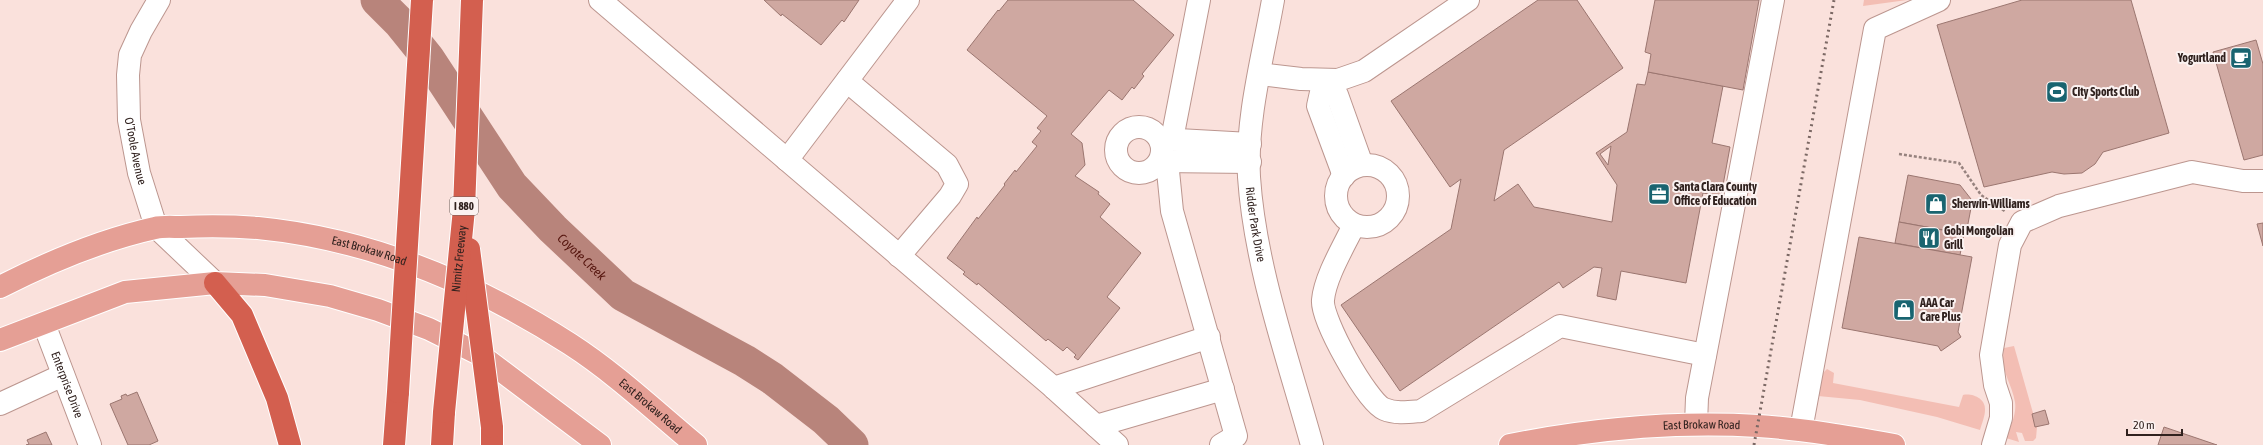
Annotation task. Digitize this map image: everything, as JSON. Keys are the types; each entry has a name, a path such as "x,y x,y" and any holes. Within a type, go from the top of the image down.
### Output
{"highway":[{"path":"394,445 422,0"},
{"name":"Nimitz Freeway","path":"442,445 464,209 472,0"},
{"path":"464,209 492,436"},
{"path":"215,283 242,315 277,398 290,445"}],"main road":[{"name":"East Brokaw Road","path":"0,287 37,269 94,246 156,227 226,225 298,232 344,241 394,257 482,294 570,344 620,381 696,445"},
{"path":"0,340 125,292 215,283 265,285 330,296 378,310 429,329 479,354 600,445"},
{"name":"East Brokaw Road","path":"1510,445 1563,435 1621,428 1696,424 1758,426 1801,430 1894,445"}],"street":[{"name":"O’Toole Avenue","path":"159,0 141,31 130,55 128,75 129,120 139,173 156,227 215,283"},
{"path":"600,0 1054,388 1117,445"},
{"path":"787,160 908,0"},
{"path":"1199,0 1163,153 1172,211 1236,436 1221,445"},
{"name":"Ridder Park Drive","path":"1273,0 1251,124 1250,153 1255,222 1268,290 1312,445"},
{"path":"1260,74 1321,84 1364,71 1468,0"},
{"path":"1696,424 1698,398 1773,0"},
{"path":"1801,430 1875,29 1939,0"},
{"path":"847,81 947,165 957,184 950,196 899,256"},
{"path":"1321,84 1337,95 1362,165"},
{"path":"1321,84 1318,106 1344,176"},
{"path":"1135,127 1150,129 1166,139 1250,153 1164,161 1147,172 1130,171 1122,166 1116,150 1117,142 1121,135 1135,127"},
{"path":"1362,165 1381,167 1391,174 1397,185 1399,197 1396,209 1384,222 1366,228 1354,225 1344,218 1338,207 1336,195 1339,183 1344,176 1356,166 1362,165"},
{"path":"1993,445 2000,418 2001,403 1995,385 1991,355 2010,245 2022,222 2059,206 2192,172 2243,181 2263,181"},
{"path":"1354,225 1324,289 1323,313 1329,327 1371,399 1384,409 1400,412 1420,411 1560,326 1706,355"},
{"name":"Enterprise Drive","path":"44,324 90,445"},
{"path":"1054,388 1209,337"},
{"path":"0,404 63,375"},
{"path":"1096,426 1223,389"}],"path":[{"path":"1899,154 1959,163 1981,195 2022,222"}],"shaded area":[{"path":"1864,0 1907,0 1863,6"},
{"path":"2014,346 2037,427 2036,438 2033,441 2025,441 2022,433 2016,432 2019,442 2006,438 2013,420 2015,402 2003,364 2003,356 2004,348"},
{"path":"1827,369 1834,373 1833,383 1959,407 1963,395 1975,396 1981,400 1985,406 1980,430 1937,417 1860,400 1818,396 1823,373"}],"building":[{"path":"764,0 859,0 844,22 842,20 821,45 782,14 781,16"},
{"path":"1008,0 1133,0 1174,35 1142,74 1144,76 1134,89 1132,87 1122,100 1109,90 1071,134 1082,143 1085,165 1075,176 1099,192 1098,194 1110,204 1100,217 1141,253 1107,297 1120,308 1078,360 1074,357 1076,355 1067,347 1063,351 1048,339 1046,341 978,283 977,285 963,274 965,272 947,258 977,217 978,219 1015,170 1016,172 1037,146 1032,142 1041,131 1037,128 1047,116 967,50 998,10 999,11"},
{"name":"Santa Clara County Office of Education","path":"1538,0 1577,0 1623,68 1504,150 1494,201 1518,184 1534,207 1612,222 1617,185 1596,153 1627,132 1637,84 1645,85 1648,72 1723,86 1712,143 1730,147 1721,196 1703,193 1686,283 1621,271 1616,300 1597,296 1602,268 1594,267 1563,288 1559,282 1400,391 1341,305 1451,229 1461,179 1450,187 1391,101","holes":["1611,146 1608,165 1600,154"]},
{"path":"1655,0 1759,0 1743,90 1648,72 1651,54 1645,52"},
{"name":"City Sports Club","path":"2022,0 2131,0 2169,133 2103,152 2095,164 2082,173 2064,174 2052,172 1984,187 1937,25"},
{"path":"2256,40 2263,64 2263,155 2244,160 2213,52"},
{"name":"Sherwin-Williams","path":"1908,175 1960,185 1971,199 1969,208 1971,208 1966,234 1899,222"},
{"name":"Gobi Mongolian Grill","path":"1899,222 1964,234 1960,255 1895,243"},
{"path":"2263,223 2263,246 2257,224"},
{"name":"AAA Car Care Plus","path":"1859,237 1972,257 1958,332 1961,337 1941,351 1938,346 1842,328"},
{"path":"137,392 158,441 149,445 128,445 110,404 122,399 121,396 126,394 127,396"},
{"path":"2045,410 2049,424 2035,427 2032,414"},
{"path":"2164,427 2217,445 2158,445"},
{"path":"46,432 52,445 26,445 29,444 27,440"}],"waterway":[{"name":"Coyote Creek","path":"377,0 399,22 428,58 512,186 553,229 623,295 745,361 773,379 826,420 852,445"}],"railway":[{"path":"1754,445 1834,0"}],"place":[{"name":"Yogurtland","path":"2241,58"},
{"name":"City Sports Club","path":"2057,92"},
{"name":"Santa Clara County Office of Education","path":"1659,194"},
{"name":"Sherwin-Williams","path":"1936,204"},
{"name":"Gobi Mongolian Grill","path":"1929,238"},
{"name":"AAA Car Care Plus","path":"1904,310"}]}
